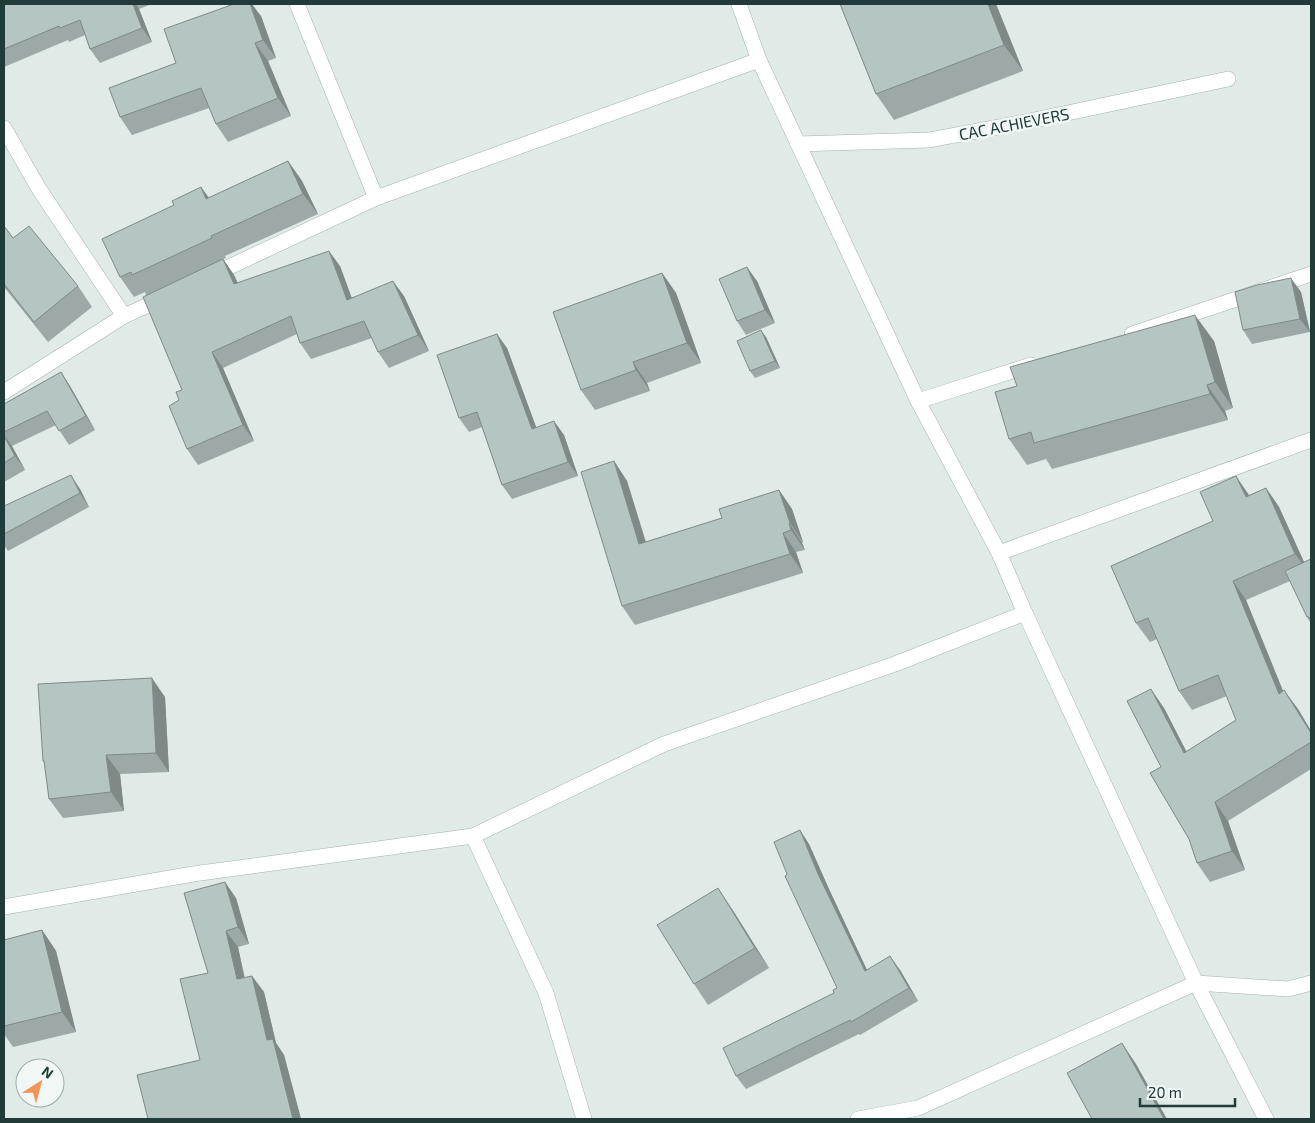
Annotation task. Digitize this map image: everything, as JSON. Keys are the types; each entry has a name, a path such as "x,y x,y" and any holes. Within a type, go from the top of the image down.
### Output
{"street":[{"path":"297,4 376,198"},
{"path":"739,4 759,60 918,401 999,553 1196,983 1266,1119"},
{"path":"196,283 376,198 759,60"},
{"name":"CAC ACHIEVERS","path":"798,144 930,140 1228,79"},
{"path":"4,128 40,189 124,316"},
{"path":"1115,339 1311,274"},
{"path":"4,392 124,316 178,291"},
{"path":"918,401 1049,360"},
{"path":"999,553 1311,440"},
{"path":"4,906 193,874 473,836 664,744 895,664 1025,613"},
{"path":"473,836 546,993 584,1119"},
{"path":"858,1119 920,1114 1196,983 1288,989 1311,983"}],"building":[{"path":"4,4 133,4 142,28 90,49 80,20 60,28 59,26 4,49"},
{"path":"234,4 250,4 263,40 255,43 278,98 216,124 201,88 120,117 109,88 176,63 164,29"},
{"path":"840,4 988,4 1004,45 876,94"},
{"path":"288,161 303,194 132,275 131,272 120,277 102,239 174,205 172,201 201,187 206,199"},
{"path":"4,226 13,238 29,226 78,286 34,322 4,284"},
{"path":"329,251 347,300 393,281 418,335 378,352 364,321 300,343 291,316 212,352 243,425 187,449 169,406 179,400 176,392 182,390 143,297 223,259 234,284"},
{"path":"747,267 765,310 737,321 719,279"},
{"path":"662,273 687,343 633,362 636,370 581,390 553,312"},
{"path":"1291,278 1300,319 1243,330 1235,292"},
{"path":"1195,315 1215,382 1207,385 1210,394 1034,443 1031,432 1009,439 995,392 1017,386 1010,367"},
{"path":"761,330 775,361 750,371 737,341"},
{"path":"497,334 532,429 554,421 568,462 502,485 477,412 459,418 437,355"},
{"path":"61,372 86,416 59,431 47,411 4,432 4,404"},
{"path":"4,436 15,456 4,463"},
{"path":"614,461 639,544 722,518 719,509 779,490 790,523 791,530 783,533 790,554 622,606 581,472"},
{"path":"71,475 80,493 4,534 4,506"},
{"path":"1236,476 1246,497 1266,488 1295,554 1233,581 1279,694 1284,690 1311,733 1311,742 1215,802 1232,851 1197,863 1189,839 1150,773 1161,767 1127,701 1151,689 1184,753 1236,720 1218,675 1179,691 1148,618 1136,623 1111,566 1213,521 1200,492"},
{"path":"1311,559 1311,621 1307,617 1285,571"},
{"path":"152,678 156,753 106,755 111,792 49,799 43,761 38,684"},
{"path":"800,830 818,874 865,971 890,956 909,988 851,1022 850,1020 736,1076 723,1048 834,993 833,990 837,988 785,876 787,874 774,842"},
{"path":"225,882 238,927 226,931 237,979 252,976 267,1040 273,1039 293,1119 148,1119 137,1075 200,1060 180,979 208,973 184,893"},
{"path":"718,888 755,948 694,984 657,925"},
{"path":"42,930 62,1012 4,1026 4,940"},
{"path":"1122,1043 1164,1119 1092,1119 1067,1073"}]}
